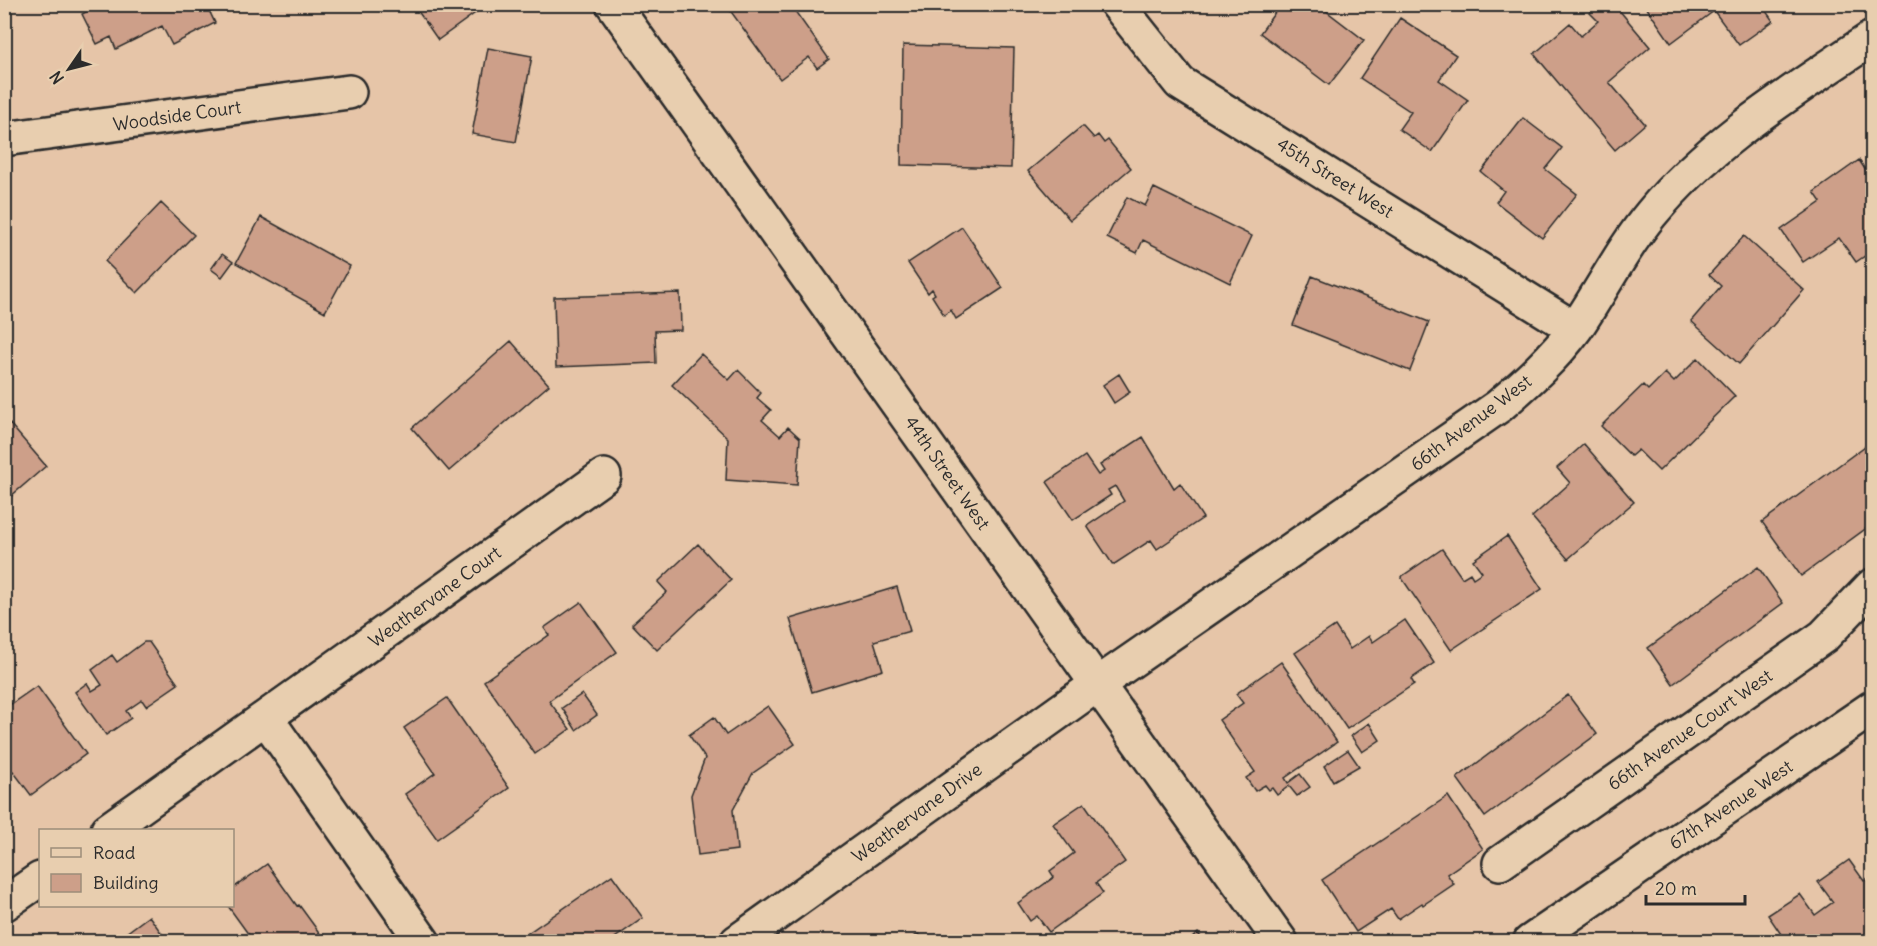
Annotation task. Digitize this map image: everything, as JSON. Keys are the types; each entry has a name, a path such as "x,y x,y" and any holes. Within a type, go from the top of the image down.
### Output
{"street":[{"name":"44th Street West","path":"613,4 1281,942"},
{"name":"45th Street West","path":"1117,4 1180,83 1575,329"},
{"name":"66th Avenue West","path":"1098,684 1499,406 1540,371 1575,329 1627,245 1678,183 1739,129 1872,38"},
{"name":"Woodside Court","path":"4,139 349,92"},
{"name":"Weathervane Court","path":"111,829 604,477"},
{"name":"66th Avenue Court West","path":"1500,863 1824,636 1872,586"},
{"name":"Weathervane Drive","path":"737,942 1098,684"},
{"name":"67th Avenue West","path":"1530,942 1872,708"},
{"path":"266,718 423,942"},
{"path":"4,904 39,880"}],"building":[{"path":"101,4 206,4 215,23 172,45 162,26 116,49 111,37 97,44 82,14"},
{"path":"413,4 479,4 482,8 438,40"},
{"path":"735,4 790,4 829,59 817,68 809,57 780,79 729,9"},
{"path":"1281,4 1317,4 1364,40 1329,85 1260,33"},
{"path":"1600,4 1614,4 1650,47 1609,82 1645,124 1615,150 1534,54 1570,23 1581,36 1598,21 1590,13"},
{"path":"1644,4 1761,4 1773,21 1739,45 1714,11 1671,43"},
{"path":"1400,18 1456,55 1439,80 1468,100 1432,152 1399,129 1411,112 1360,78"},
{"path":"903,45 1014,48 1011,168 901,165"},
{"path":"488,48 532,56 516,142 472,134"},
{"path":"1523,118 1562,148 1545,169 1577,194 1542,238 1496,202 1504,191 1481,172"},
{"path":"1081,127 1084,127 1094,138 1098,135 1104,143 1108,140 1131,168 1070,220 1028,171"},
{"path":"1859,160 1872,180 1872,251 1856,262 1839,238 1803,262 1781,230 1821,202 1814,192"},
{"path":"1154,188 1252,236 1230,283 1143,240 1137,253 1107,238 1127,197 1145,206"},
{"path":"161,203 194,235 137,293 105,261"},
{"path":"261,217 350,266 325,312 236,263"},
{"path":"962,227 1003,288 956,319 951,310 944,315 932,296 935,294 932,289 928,293 908,263"},
{"path":"1744,236 1804,290 1739,364 1691,321 1721,286 1709,275"},
{"path":"222,254 233,262 222,277 211,269"},
{"path":"1312,276 1429,322 1410,371 1293,325"},
{"path":"680,293 681,330 655,331 656,363 556,367 554,297"},
{"path":"511,341 549,385 449,471 412,428"},
{"path":"701,354 729,380 738,370 761,393 757,398 771,410 762,420 780,436 788,427 800,438 797,485 726,480 728,438 672,385"},
{"path":"1698,358 1735,396 1659,471 1638,450 1631,456 1601,426 1643,385 1648,390 1665,373 1674,382"},
{"path":"1119,374 1130,392 1114,403 1103,385"},
{"path":"10,424 46,466 4,502 4,429"},
{"path":"1143,437 1174,488 1180,483 1203,518 1157,549 1151,540 1113,565 1087,526 1124,501 1115,486 1108,490 1111,495 1073,520 1047,482 1085,456 1098,475 1104,471 1100,465"},
{"path":"1872,441 1872,524 1801,576 1762,522"},
{"path":"1584,444 1634,502 1568,559 1532,517 1570,483 1557,468"},
{"path":"1507,536 1542,589 1451,650 1401,577 1442,549 1462,578 1470,573 1473,578 1482,572 1473,560"},
{"path":"698,544 731,580 657,650 632,624 667,592 658,582"},
{"path":"1758,567 1783,603 1673,684 1648,648"},
{"path":"897,587 910,631 874,641 883,670 812,692 790,619"},
{"path":"581,602 617,652 549,701 570,729 535,754 484,681 549,635 544,628"},
{"path":"1405,620 1434,663 1411,679 1414,684 1347,729 1295,653 1335,626 1350,649 1369,636 1373,642"},
{"path":"144,642 149,642 178,684 146,706 142,700 126,711 131,718 106,735 75,692 87,683 92,691 102,685 92,670 112,655 117,662"},
{"path":"1281,662 1337,742 1285,778 1288,783 1300,774 1310,787 1297,796 1289,786 1277,795 1272,788 1269,790 1265,785 1255,791 1246,778 1255,772 1219,720 1243,703 1236,694"},
{"path":"37,686 86,754 31,795 13,771 4,777 4,709"},
{"path":"582,694 597,715 576,730 562,708"},
{"path":"1568,695 1597,734 1485,817 1457,778"},
{"path":"447,698 509,788 437,839 405,794 435,773 404,728"},
{"path":"768,706 795,744 753,773 733,810 737,850 698,855 691,795 705,758 689,735 714,717 726,735"},
{"path":"1369,723 1380,740 1362,752 1351,736"},
{"path":"1348,750 1359,766 1333,781 1324,766"},
{"path":"1448,796 1483,849 1447,874 1454,884 1423,905 1422,903 1398,919 1391,909 1356,932 1322,880"},
{"path":"1084,803 1125,862 1096,883 1103,893 1049,932 1037,916 1030,921 1018,903 1054,877 1050,871 1074,853 1053,824"},
{"path":"1849,860 1864,881 1872,875 1872,933 1861,942 1776,942 1783,937 1768,915 1800,894 1815,915 1833,902 1818,882"},
{"path":"267,864 326,942 254,942 229,907 234,907 234,888"},
{"path":"612,875 643,918 609,942 534,942 528,933"},
{"path":"149,916 168,942 114,942"},
{"path":"1198,933 1204,942 1187,942"},
{"path":"918,934 923,942 907,942"}]}
